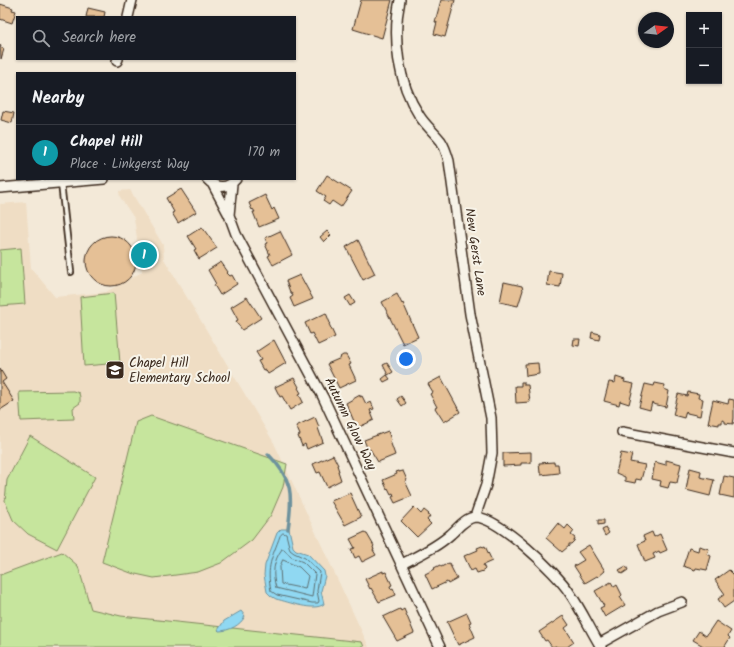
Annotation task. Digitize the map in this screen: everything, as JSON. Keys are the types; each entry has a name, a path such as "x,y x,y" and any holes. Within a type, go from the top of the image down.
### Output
{"street":[{"path":"128,16 132,0"},
{"name":"New Gerst Lane","path":"400,0 397,22 397,43 400,67 408,95 420,117 440,141 449,161 470,314 491,418 490,459 486,485 475,517"},
{"path":"0,188 93,180"},
{"path":"210,181 223,187 234,181"},
{"name":"Autumn Glow Way","path":"210,181 229,215 236,234 319,389 440,647"},
{"name":"Autumn Glow Way","path":"229,215 234,181"},
{"path":"622,432 734,453"},
{"path":"402,564 451,535 462,522 475,517 497,524 550,568 569,592 600,646 658,611 682,602"}],"lane":[{"path":"60,183 71,272"}],"shaded area":[{"name":"Chapel Hill Elementary School","path":"130,190 163,245 164,259 274,443 369,647 0,647 0,204 26,202 31,268 55,297 106,292 142,272 134,218 120,197 119,191"}],"green space":[{"path":"21,248 25,304 0,306 0,250"},
{"path":"114,293 120,363 84,366 80,297"},
{"path":"73,391 79,393 80,397 80,403 73,408 74,419 21,421 19,392"},
{"path":"151,416 287,464 283,487 271,515 252,540 221,563 198,572 154,578 131,573 102,562 136,422"},
{"path":"30,436 95,477 57,549 28,534 13,520 5,501 7,480"},
{"path":"62,552 78,566 91,609 121,616 362,642 364,647 0,647 0,575"}],"water":[{"path":"281,529 289,529 293,547 296,550 308,554 324,571 325,576 321,591 324,604 314,607 301,606 276,599 267,592 264,575 265,565 277,533"},
{"path":"241,611 245,616 238,625 227,630 218,630 224,621"}],"building":[{"path":"361,0 392,0 382,38 353,29"},
{"path":"441,0 455,0 445,37 434,34 437,22 435,22"},
{"path":"0,4 13,8 12,10 16,11 12,23 0,19"},
{"path":"88,8 105,12 104,16 86,16"},
{"path":"0,47 4,49 1,59"},
{"path":"3,111 14,113 12,123 1,120"},
{"path":"327,175 352,191 341,207 332,201 329,205 323,201 326,197 317,191"},
{"path":"181,189 196,212 178,223 166,198"},
{"path":"265,195 272,210 274,208 279,219 259,227 253,212 255,212 253,209 252,210 249,203"},
{"path":"202,227 217,248 199,259 194,250 196,249 188,236"},
{"path":"280,231 292,255 273,265 268,256 270,255 265,244 267,243 265,238"},
{"path":"327,231 331,235 324,242 320,237"},
{"path":"111,236 120,238 131,247 136,261 134,270 125,281 111,286 102,284 91,275 86,261 88,252 97,241"},
{"path":"358,240 375,274 363,280 346,247"},
{"path":"221,262 228,272 227,273 230,276 232,275 237,284 220,295 208,270"},
{"path":"549,271 562,273 560,287 547,285"},
{"path":"300,275 313,299 294,307 290,298 293,296 286,281"},
{"path":"504,282 522,286 523,290 518,306 500,302"},
{"path":"397,294 402,304 403,303 418,337 403,344 382,302"},
{"path":"350,295 355,303 350,306 345,298"},
{"path":"247,297 261,318 242,330 236,321 238,320 231,307"},
{"path":"326,313 335,337 318,345 312,333 310,334 305,323"},
{"path":"592,332 600,334 599,340 591,338"},
{"path":"574,339 580,339 579,346 573,345"},
{"path":"274,340 286,363 268,374 265,369 263,370 258,361 261,360 256,352"},
{"path":"346,355 351,364 349,365 356,380 339,388 327,364 341,358 340,357"},
{"path":"387,363 393,372 388,375 383,365"},
{"path":"538,363 539,374 526,376 525,364"},
{"path":"0,369 6,379 2,382 14,401 0,410"},
{"path":"387,375 390,379 384,382 382,379"},
{"path":"441,377 460,412 444,422 435,408 437,407 430,394 433,392 428,384"},
{"path":"616,377 625,380 624,382 634,384 629,404 620,401 619,405 604,401 609,382 615,383"},
{"path":"294,378 299,387 298,388 301,393 299,394 303,402 290,410 282,396 280,397 275,387"},
{"path":"521,382 524,382 524,385 528,385 530,402 516,403 515,386 521,386"},
{"path":"655,383 665,385 664,389 669,391 666,407 653,404 652,402 650,410 639,407 645,384 654,386"},
{"path":"688,392 699,394 698,398 703,399 700,416 687,413 686,411 684,418 673,415 678,394 687,396"},
{"path":"360,395 366,404 371,402 374,409 370,410 374,420 357,428 346,403"},
{"path":"401,396 406,403 402,406 397,399"},
{"path":"729,399 734,400 733,424 725,423 725,421 722,420 722,423 719,423 719,425 708,423 713,400 728,404"},
{"path":"315,417 323,442 307,449 305,444 302,446 298,436 300,435 296,426"},
{"path":"388,431 395,455 378,462 370,449 368,450 364,440"},
{"path":"531,452 531,463 503,466 503,453"},
{"path":"621,453 632,455 630,462 645,465 641,480 636,479 635,483 625,481 625,477 616,473"},
{"path":"333,455 338,465 341,480 327,487 320,472 317,473 313,464"},
{"path":"666,460 681,464 677,483 670,482 668,488 660,486 661,481 652,479 655,462 666,465"},
{"path":"554,462 554,464 558,464 559,473 541,475 539,463"},
{"path":"690,468 701,471 700,477 714,480 710,496 686,490"},
{"path":"403,471 407,480 405,481 412,496 395,503 392,497 394,496 393,493 391,494 388,488 387,489 383,480 397,474 396,472"},
{"path":"724,476 734,478 734,498 720,495"},
{"path":"350,493 361,517 345,525 331,501"},
{"path":"414,507 421,514 424,510 429,514 428,515 430,516 427,520 431,524 417,537 401,521"},
{"path":"598,520 604,520 604,524 598,525"},
{"path":"558,523 565,529 568,525 574,531 571,535 575,538 574,541 562,552 546,538"},
{"path":"606,528 609,533 605,536 602,530"},
{"path":"365,532 374,546 373,550 376,555 362,562 359,556 355,558 351,549 355,548 350,539"},
{"path":"652,532 654,537 660,534 667,550 660,553 659,551 653,554 655,558 645,562 638,544 645,541 643,536"},
{"path":"589,545 605,571 598,577 597,576 585,583 574,566 584,560 578,552"},
{"path":"485,546 492,561 483,565 485,569 477,573 475,569 471,571 464,556 478,550 477,548"},
{"path":"699,546 709,549 707,554 711,556 707,570 696,568 695,570 683,566 689,548 698,551"},
{"path":"449,563 457,579 448,584 447,582 432,589 425,574 440,565 441,567"},
{"path":"626,566 628,570 622,574 619,570"},
{"path":"729,570 734,575 734,601 724,608 718,599 725,594 715,580"},
{"path":"383,571 383,573 386,572 392,585 390,586 391,589 393,588 396,595 379,602 365,579"},
{"path":"611,582 614,587 617,585 622,595 620,597 625,605 605,617 600,608 604,606 595,591"},
{"path":"400,609 401,611 404,609 414,633 397,641 383,617"},
{"path":"467,613 471,622 469,623 475,637 458,645 447,622"},
{"path":"563,616 569,625 565,628 574,642 567,647 552,647 547,640 545,641 539,632"},
{"path":"716,621 731,631 728,636 730,638 725,646 726,647 705,647 693,640 699,631 706,636"}],"waterway":[{"path":"268,454 282,471 287,480 290,497 288,529"}],"place":[{"name":"Chapel Hill","path":"144,255"},
{"name":"Chapel Hill Elementary School","path":"115,370"}]}
